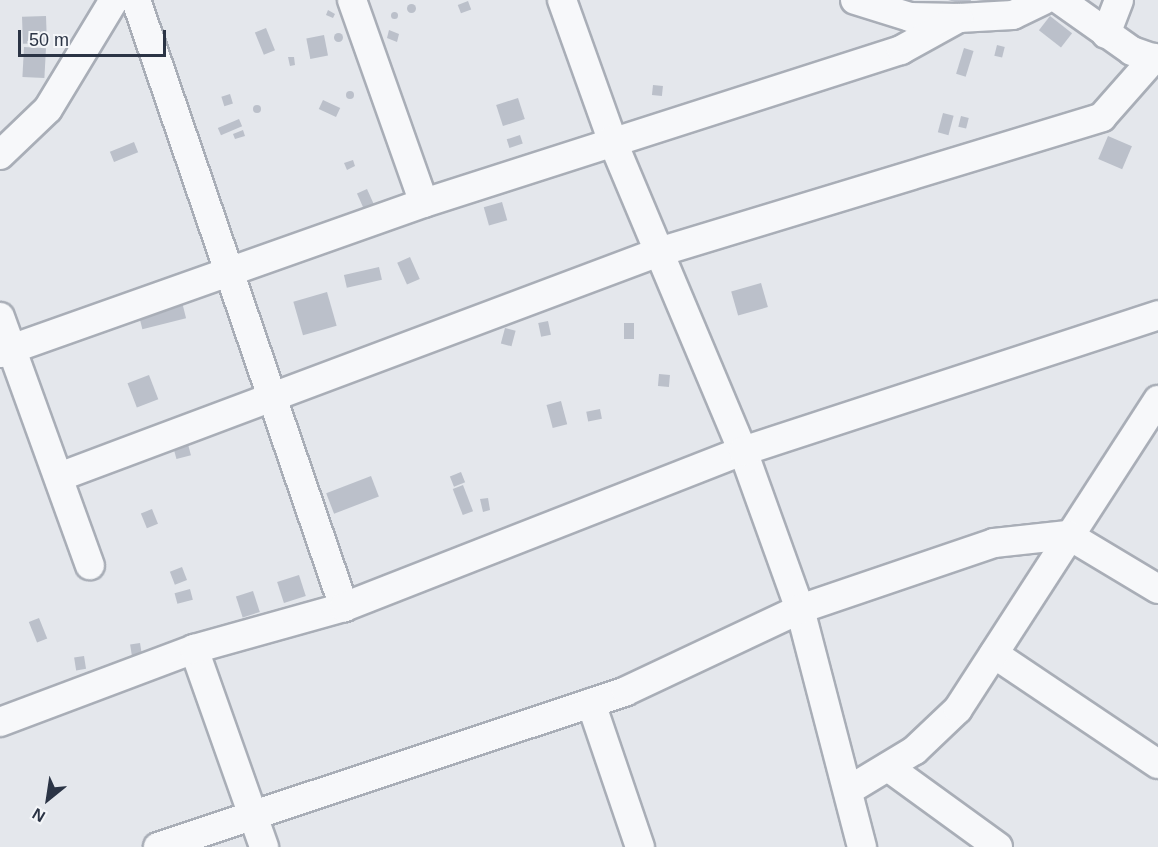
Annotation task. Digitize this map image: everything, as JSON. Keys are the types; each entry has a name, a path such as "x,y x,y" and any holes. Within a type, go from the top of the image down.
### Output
{"street":[{"path":"0,155 48,109 114,0"},
{"path":"136,0 230,268 268,397 344,607"},
{"path":"352,0 424,203"},
{"path":"562,0 612,140 743,451 800,609 862,847"},
{"path":"855,0 910,17 959,18 1013,15 1044,0"},
{"path":"59,477 659,252 1102,117 1156,59 1106,34 1060,0"},
{"path":"1106,34 1119,0"},
{"path":"5,352 230,268 612,140 659,132 901,50 959,18"},
{"path":"0,722 194,649 344,607 743,451 1158,315"},
{"path":"0,317 5,352 59,477 90,565"},
{"path":"849,790 915,750 958,709 1068,535 1158,400"},
{"path":"158,847 591,703 800,609 994,543 1068,535 1158,590"},
{"path":"194,649 264,847"},
{"path":"994,654 1158,764"},
{"path":"591,703 640,847"},
{"path":"888,767 998,847"}],"building":[{"path":"948,0 971,0 969,6"},
{"path":"468,1 471,9 461,13 458,5"},
{"path":"411,4 415,8 411,12 407,8"},
{"path":"328,10 335,14 333,18 326,15"},
{"path":"394,11 398,15 394,19 390,15"},
{"path":"46,16 47,43 23,44 22,17"},
{"path":"1050,16 1072,33 1061,47 1039,30"},
{"path":"266,28 275,50 264,55 255,32"},
{"path":"389,30 399,34 397,42 387,38"},
{"path":"338,32 343,37 338,42 333,37"},
{"path":"324,35 328,56 310,59 306,38"},
{"path":"997,45 1005,47 1002,58 994,56"},
{"path":"24,47 46,48 44,78 22,77"},
{"path":"964,48 974,51 966,77 956,74"},
{"path":"288,57 294,57 295,65 290,66"},
{"path":"653,85 663,86 662,96 652,95"},
{"path":"350,91 354,95 350,99 346,95"},
{"path":"230,94 233,104 224,106 221,97"},
{"path":"518,98 525,119 503,126 496,105"},
{"path":"323,100 340,108 336,117 319,109"},
{"path":"257,105 261,109 257,113 253,109"},
{"path":"943,113 954,116 948,135 938,132"},
{"path":"961,116 969,118 966,129 958,127"},
{"path":"239,119 242,126 221,135 218,128"},
{"path":"243,130 245,136 235,139 233,134"},
{"path":"520,135 523,144 509,148 507,139"},
{"path":"1108,136 1132,146 1122,169 1098,159"},
{"path":"134,142 138,152 114,162 110,152"},
{"path":"353,160 355,166 347,170 344,163"},
{"path":"367,189 376,209 366,214 357,193"},
{"path":"502,202 507,220 489,226 484,207"},
{"path":"410,257 420,279 407,285 397,263"},
{"path":"379,267 382,280 347,288 344,275"},
{"path":"761,283 768,307 738,316 731,292"},
{"path":"327,292 337,326 303,335 293,302"},
{"path":"180,294 186,318 142,329 136,305"},
{"path":"548,321 551,335 541,337 538,323"},
{"path":"624,323 634,323 634,339 624,339"},
{"path":"505,328 516,331 511,346 501,343"},
{"path":"659,374 670,375 669,387 658,386"},
{"path":"149,375 158,399 137,408 128,383"},
{"path":"561,401 567,424 553,428 547,405"},
{"path":"600,409 602,419 588,421 586,412"},
{"path":"185,433 191,455 176,459 171,437"},
{"path":"461,472 465,482 454,487 450,476"},
{"path":"371,476 379,497 334,514 326,493"},
{"path":"463,485 473,511 463,515 453,489"},
{"path":"488,498 490,510 483,512 480,499"},
{"path":"152,509 158,524 147,528 141,513"},
{"path":"182,567 187,580 175,585 170,572"},
{"path":"299,575 306,596 284,603 277,582"},
{"path":"190,589 193,600 177,604 175,593"},
{"path":"253,591 260,612 243,617 236,597"},
{"path":"39,618 47,638 37,643 29,622"},
{"path":"140,643 142,656 132,657 130,645"},
{"path":"84,656 86,669 76,670 74,658"}]}
